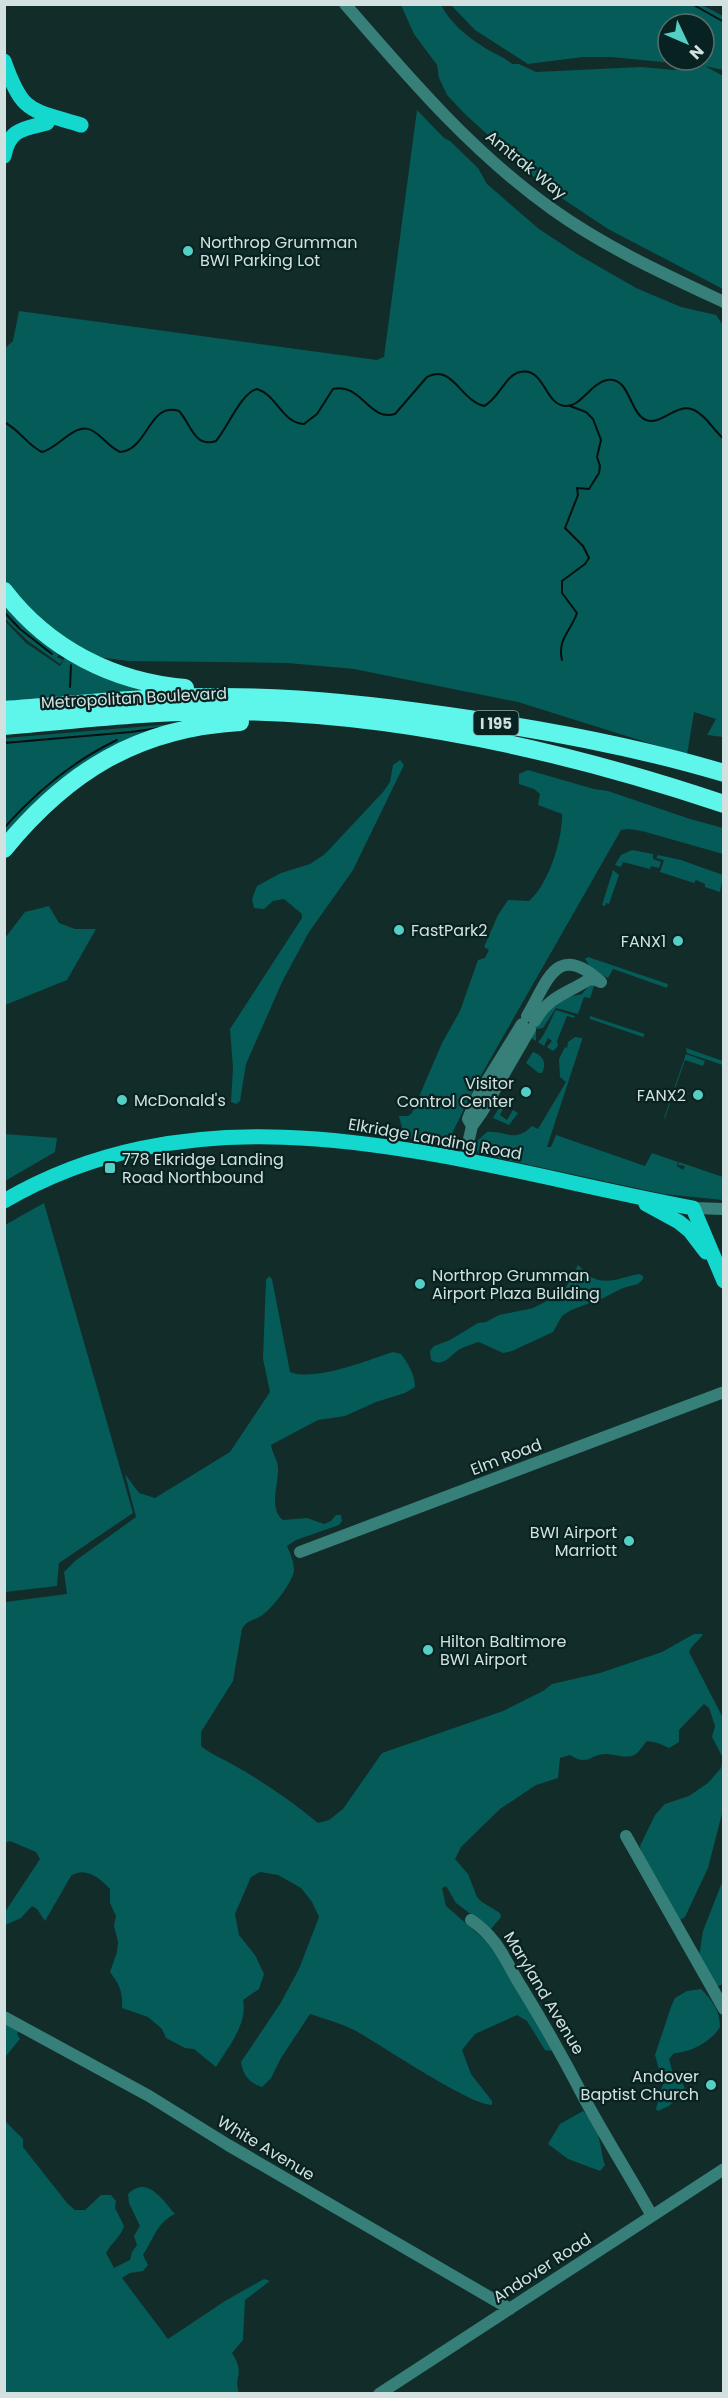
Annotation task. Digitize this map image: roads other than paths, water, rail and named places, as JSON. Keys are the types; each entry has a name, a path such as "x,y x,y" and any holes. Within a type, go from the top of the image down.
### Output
{"highway":[{"path":"4,591 48,636 73,653 100,667 129,678 165,686 235,691 264,698"},
{"name":"Metropolitan Boulevard","path":"4,710 162,698 303,699 384,707 490,722 620,747 723,773"},
{"name":"Metropolitan Boulevard","path":"4,726 164,713 222,711 302,714 380,722 516,747 615,771 723,804"},
{"path":"4,849 36,812 63,788 96,765 132,746 196,727 302,714"}],"main road":[{"path":"4,61 16,92 25,105 34,111 81,125"},
{"path":"4,156 12,136 21,129 47,123"},
{"name":"Elkridge Landing Road","path":"4,1201 26,1188 95,1160 132,1149 177,1141 220,1137 299,1137 357,1142 464,1161 693,1208"},
{"path":"632,1197 679,1222 690,1231 721,1274"},
{"path":"693,1208 721,1274"}],"street":[{"name":"Amtrak Way","path":"345,4 432,104 496,165 523,187 551,209 605,243 723,302"},
{"path":"464,1161 472,1126 482,1112 528,1022 547,978 556,968 571,965 591,974 601,982 588,980 552,999 528,1022"},
{"name":"Elkridge Landing Road","path":"693,1208 723,1209"},
{"name":"Elm Road","path":"300,1552 723,1392"},
{"path":"626,1836 723,2009"},
{"name":"Maryland Avenue","path":"471,1920 494,1939 540,2015 584,2098 652,2216"},
{"name":"White Avenue","path":"4,2017 149,2096 228,2145 510,2309"},
{"name":"Andover Road","path":"383,2392 723,2169"}],"waterway":[{"path":"692,4 724,22"},
{"path":"4,422 42,452 80,429 97,433 120,452 137,443 155,419 161,413 169,410 179,411 198,438 203,441 216,441 240,404 257,389 270,397 290,419 304,424 317,414 333,389 343,388 351,391 371,408 386,415 395,414 427,377 436,374 450,379 476,403 484,406 515,374 528,372 540,380 558,404 570,406 601,382 615,380 625,389 640,416 646,420 658,420 675,411 687,408 703,416 724,439"},
{"path":"562,660 561,646 577,613 562,593 562,581 585,564 589,558 583,546 565,528 578,495 577,488 589,489 599,473 600,466 597,457 601,440 593,419 586,412 570,406"},
{"path":"4,612 20,629 52,654"},
{"path":"70,687 71,665"},
{"path":"4,743 159,728"},
{"path":"4,828 56,778 117,740"}],"place":[{"name":"Northrop Grumman BWI Parking Lot","path":"188,251"},
{"name":"FastPark2","path":"399,930"},
{"name":"FANX1","path":"678,941"},
{"name":"Visitor Control Center","path":"526,1092"},
{"name":"FANX2","path":"698,1095"},
{"name":"McDonald's","path":"122,1100"},
{"name":"778 Elkridge Landing Road Northbound","path":"110,1168"},
{"name":"Northrop Grumman Airport Plaza Building","path":"420,1284"},
{"name":"BWI Airport Marriott","path":"629,1541"},
{"name":"Hilton Baltimore BWI Airport","path":"428,1650"},
{"name":"Andover Baptist Church","path":"711,2085"}]}
